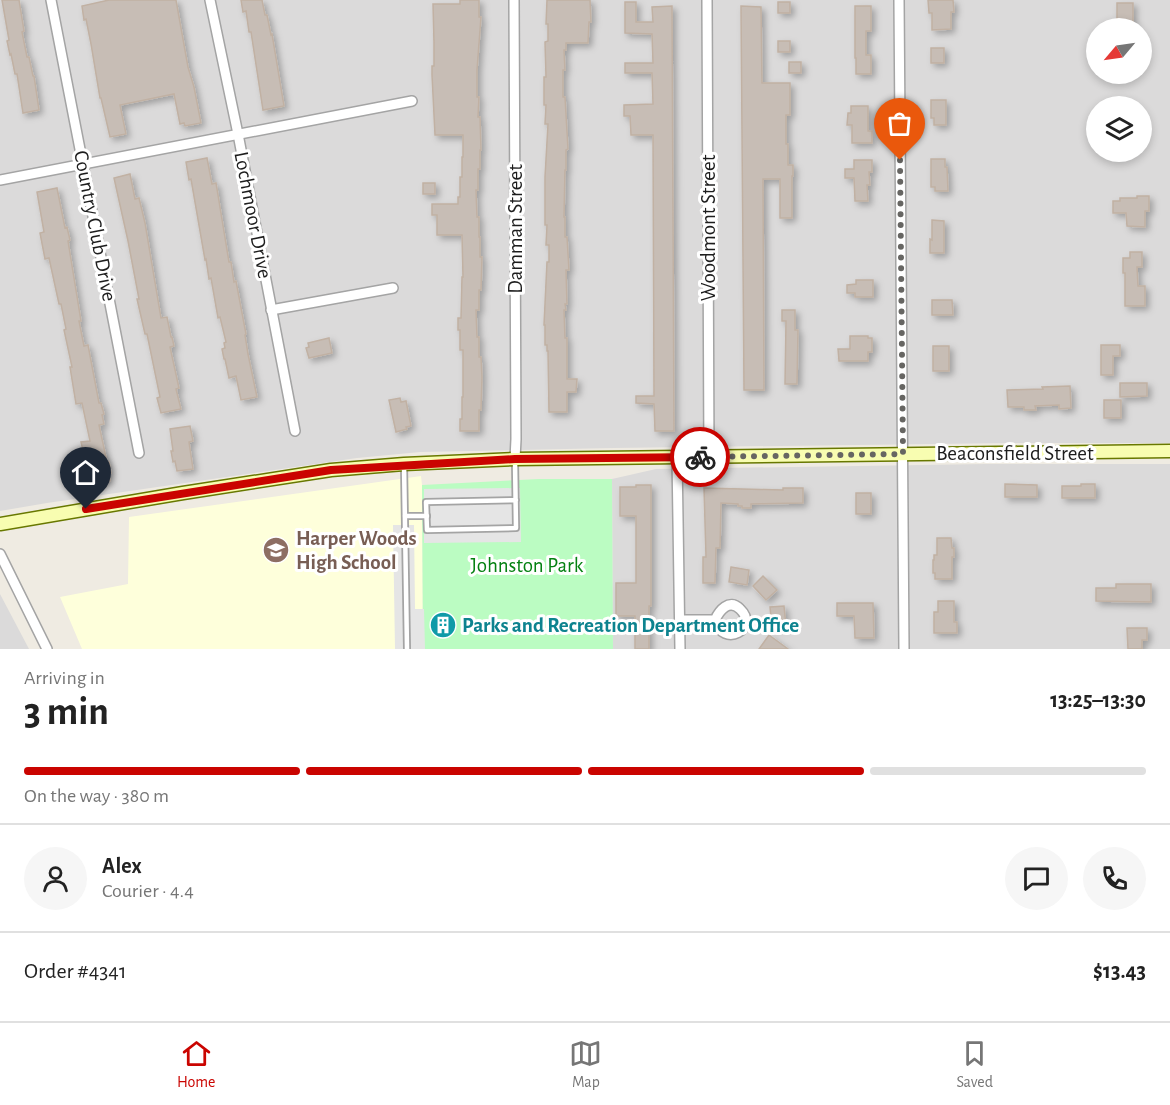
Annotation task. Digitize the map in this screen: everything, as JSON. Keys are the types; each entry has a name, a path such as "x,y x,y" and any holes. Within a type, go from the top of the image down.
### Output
{"street":[{"name":"Country Club Drive","path":"51,0 139,453"},
{"name":"Lochmoor Drive","path":"210,0 295,431"},
{"name":"Damman Street","path":"514,0 515,459"},
{"name":"Woodmont Street","path":"707,0 709,456"},
{"path":"899,0 904,649"},
{"path":"0,180 412,101"},
{"path":"271,310 393,288"},
{"name":"Beaconsfield Street","path":"0,524 331,470 404,464 515,459 1170,451"},
{"path":"677,457 680,649"},
{"path":"0,554 46,649"},
{"path":"680,620 715,620"}],"lane":[{"path":"515,459 516,501 516,528 427,530 426,502 516,501"},
{"path":"404,464 407,649"},
{"path":"405,516 427,516"}],"shaded area":[{"path":"0,0 1170,0 1170,443 1012,443 420,452 357,458 0,511"},
{"path":"1170,464 1170,649 613,649 612,479 656,469"},
{"name":"Harper Woods High School","path":"421,476 423,649 82,649 60,597 128,584 129,517"},
{"path":"520,488 521,542 424,543 424,489"},
{"path":"393,525 414,525 415,609 424,609 425,649 395,649"},
{"path":"0,594 29,649 0,649"}],"green space":[{"name":"Johnston Park","path":"539,479 612,479 613,649 423,649 422,485"}],"building":[{"path":"2,0 19,0 24,31 22,32 34,76 39,110 23,113 17,74 15,74 7,41 9,40"},
{"path":"109,0 176,0 201,123 185,126 184,123 180,124 174,94 120,105 126,134 110,137 82,6"},
{"path":"241,0 262,0 272,34 284,106 263,110 251,32 249,32 246,11 243,12"},
{"path":"460,0 479,0 479,17 481,17 477,97 479,97 481,150 478,190 476,190 480,257 482,257 479,310 476,310 482,377 479,431 460,431 463,350 460,350 458,318 461,318 463,277 462,235 437,235 437,215 432,215 432,204 458,204 463,157 463,135 435,135 432,75 432,66 434,66 433,4 460,4"},
{"path":"547,0 590,0 591,22 589,22 588,43 566,43 566,50 564,50 563,97 565,97 568,149 566,150 564,217 569,270 566,270 565,338 567,338 567,379 577,379 576,392 567,392 567,412 549,412 548,351 545,345 544,325 547,262 549,262 549,245 546,245 547,225 545,225 548,124 545,124 546,105 544,105 545,42 548,41"},
{"path":"928,0 953,0 954,12 951,12 951,29 932,30 932,13 929,13"},
{"path":"625,2 636,2 636,22 653,22 652,7 672,6 674,431 655,431 654,404 636,403 636,396 654,396 653,135 631,135 630,116 624,116 624,105 653,104 652,73 625,73 625,63 653,63 652,34 625,33"},
{"path":"778,2 790,2 790,13 778,13"},
{"path":"1117,3 1133,3 1133,18 1117,18"},
{"path":"741,6 761,7 762,83 790,83 790,115 786,115 786,144 788,144 788,165 793,165 792,218 780,218 780,179 763,179 764,390 744,390"},
{"path":"855,6 871,6 871,31 866,31 866,55 871,55 871,74 856,74"},
{"path":"778,41 790,41 790,52 778,52"},
{"path":"931,48 944,48 944,63 931,63"},
{"path":"789,62 801,62 801,73 789,73"},
{"path":"931,100 946,100 946,125 934,125 934,118 931,118"},
{"path":"851,106 868,106 868,131 872,131 872,143 852,143 852,125 847,125"},
{"path":"207,158 212,184 216,183 229,262 231,262 234,282 236,281 257,397 241,400 236,376 229,378 224,359 222,349 225,348 224,343 226,342 220,317 218,318 211,278 209,279 186,162"},
{"path":"931,159 945,159 948,191 935,191 935,187 931,187"},
{"path":"854,160 872,160 872,172 869,172 870,185 867,185 868,201 855,201 854,178 845,178 845,169 854,169"},
{"path":"130,174 135,199 139,198 145,223 161,318 167,317 174,346 170,347 181,409 161,413 157,398 160,397 137,299 139,299 114,178"},
{"path":"423,183 435,183 435,194 423,194"},
{"path":"57,188 65,228 67,227 70,240 68,241 84,346 88,345 99,403 101,403 104,414 102,415 104,424 99,425 107,462 109,462 110,481 94,484 89,458 85,459 81,442 90,441 82,403 76,404 61,304 59,304 49,258 45,259 40,233 44,232 37,192"},
{"path":"1137,196 1149,196 1149,211 1145,211 1145,227 1127,226 1126,213 1113,213 1113,201 1120,201 1120,198 1137,198"},
{"path":"932,220 944,221 944,253 930,253"},
{"path":"1130,252 1142,252 1142,267 1137,267 1138,286 1145,286 1145,306 1125,306 1123,258 1130,258"},
{"path":"856,280 873,280 873,297 855,297 855,293 847,293 847,285 856,284"},
{"path":"932,300 952,300 953,315 932,315"},
{"path":"782,310 795,310 795,330 798,330 797,384 785,384 786,321 782,321"},
{"path":"850,336 872,338 872,352 868,352 868,361 839,361 838,349 850,349"},
{"path":"329,338 332,353 309,358 306,348 309,347 308,343"},
{"path":"1101,345 1120,345 1120,356 1113,356 1113,375 1101,375"},
{"path":"933,346 949,346 949,371 933,371"},
{"path":"1120,383 1147,383 1147,396 1120,397"},
{"path":"1070,386 1071,408 1059,409 1059,405 1035,406 1036,410 1008,407 1007,390"},
{"path":"400,398 401,402 406,401 411,426 396,432 389,400"},
{"path":"1104,400 1121,400 1121,418 1104,418"},
{"path":"190,426 193,441 189,442 193,469 177,471 171,451 173,451 170,429"},
{"path":"1005,484 1037,485 1037,497 1005,497"},
{"path":"1081,484 1095,484 1095,498 1062,498 1062,486 1081,486"},
{"path":"636,485 651,485 649,649 635,649 635,616 616,616 616,583 636,583 636,516 620,516 620,487 636,487"},
{"path":"704,488 783,490 783,488 803,488 803,503 751,504 751,508 742,508 738,504 721,503 720,548 716,548 715,583 703,583 703,557 706,557"},
{"path":"856,493 871,493 871,514 856,514"},
{"path":"937,538 951,538 952,548 954,548 952,579 935,579 933,560 934,555 937,555"},
{"path":"731,567 749,570 747,585 729,582"},
{"path":"763,576 777,590 766,600 753,586"},
{"path":"1116,584 1151,584 1151,602 1096,601 1096,588 1116,588"},
{"path":"938,601 954,601 954,622 957,622 957,633 934,633 934,612 938,612"},
{"path":"837,603 873,603 874,638 855,638 854,616 837,616"},
{"path":"784,606 786,626 772,627 770,607"},
{"path":"1127,628 1147,628 1147,640 1142,640 1142,649 1128,649"},
{"path":"769,635 788,649 759,649"}],"way so far":[{"path":"700,457 903,454 900,160"}],"place":[{"name":"Harper Woods High School","path":"276,550"},
{"name":"Parks and Recreation Department Office","path":"443,625"}],"route":[{"path":"86,509 331,470 515,459 700,457"}]}
